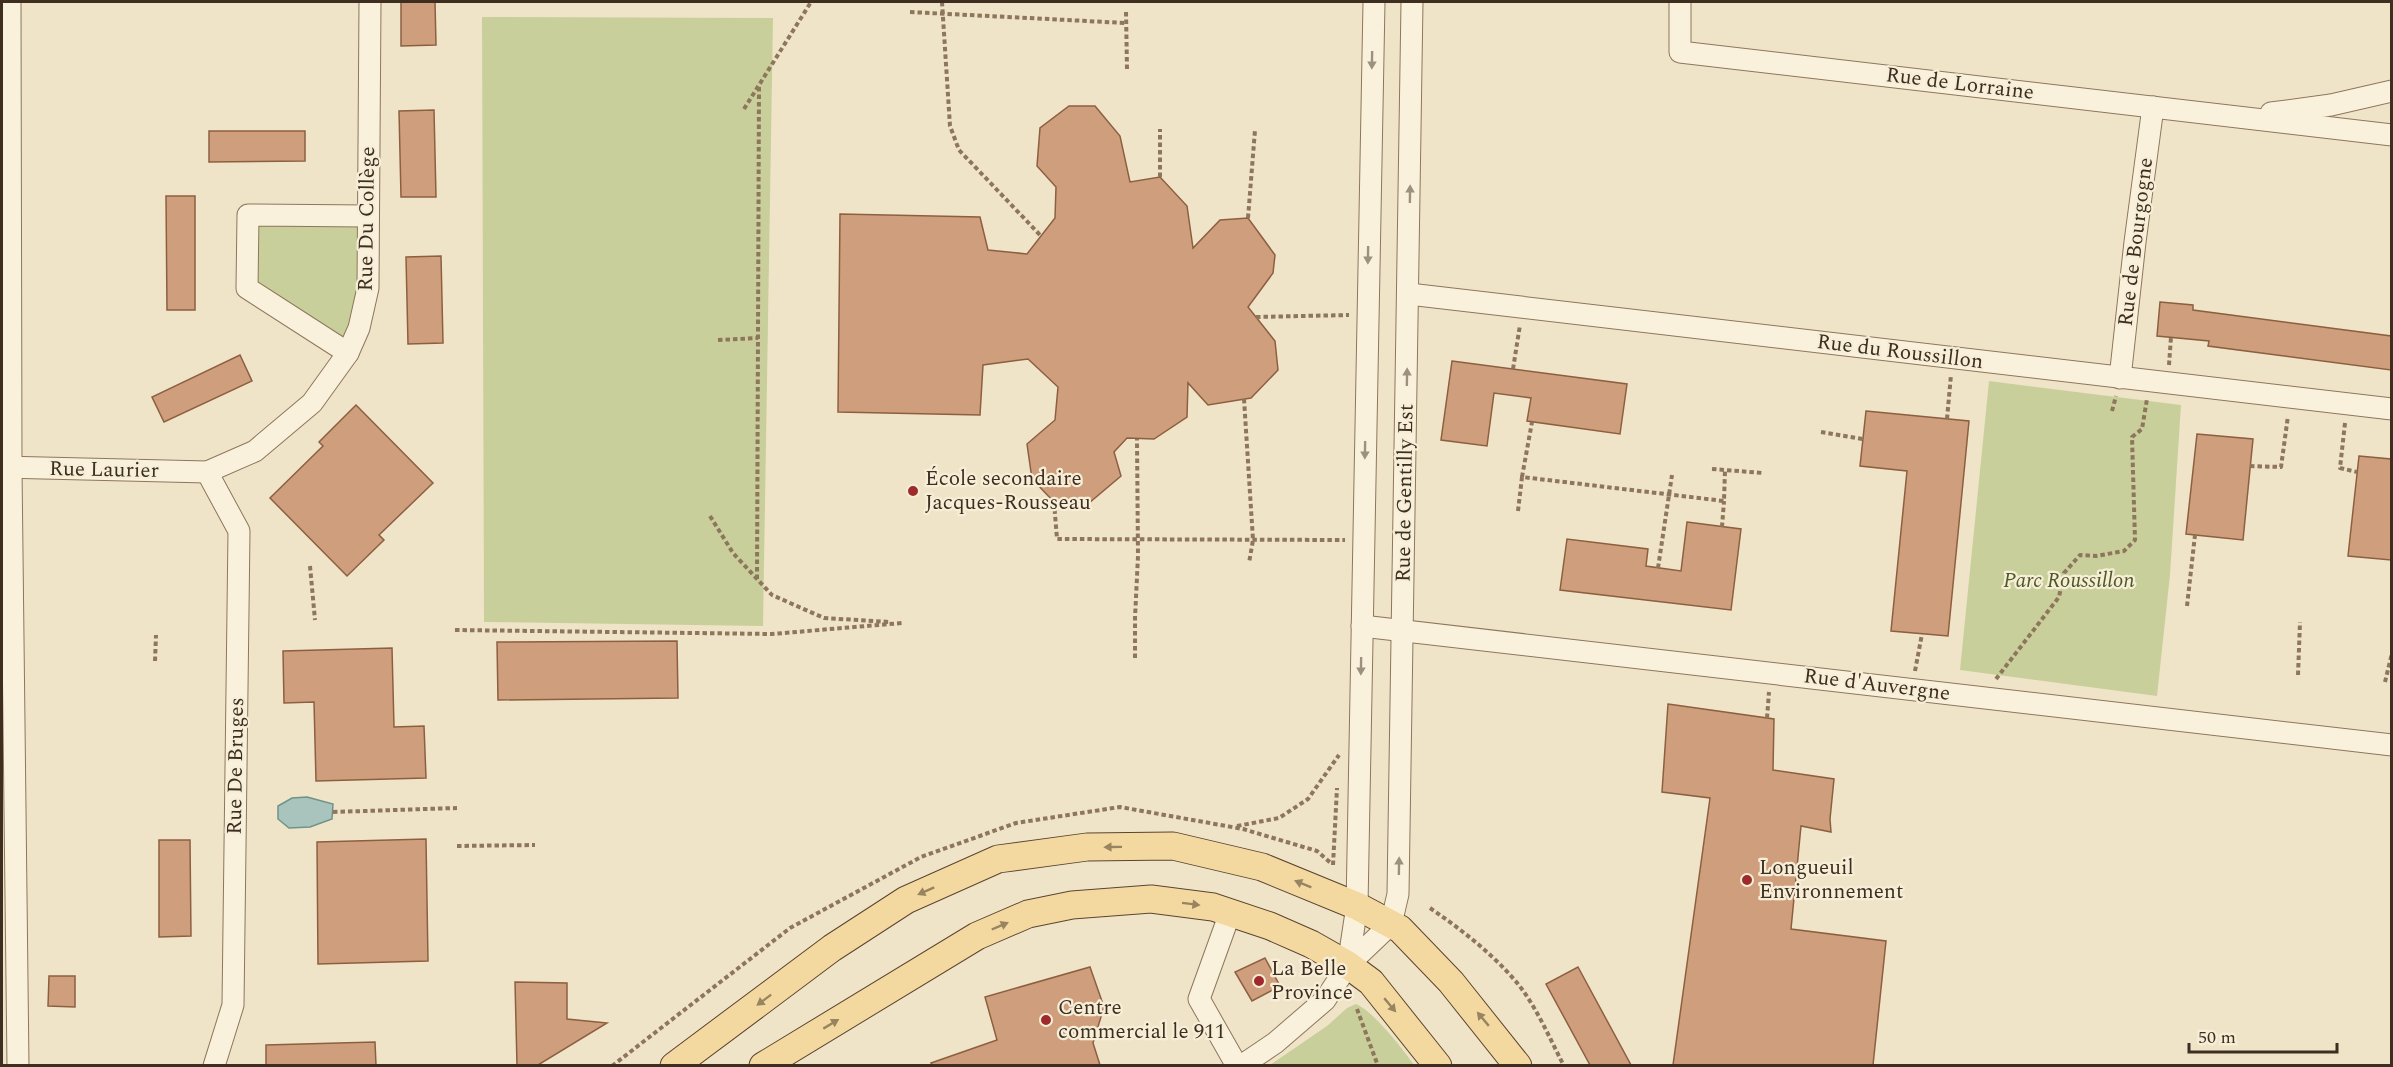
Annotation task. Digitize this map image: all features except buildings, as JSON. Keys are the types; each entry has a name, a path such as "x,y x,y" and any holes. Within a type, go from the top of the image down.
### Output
{"main road":[{"path":"674,1065 832,948 906,900 998,860 1086,848 1173,846 1262,867 1357,906 1400,929 1451,982 1518,1065"},
{"path":"763,1065 977,936 1028,914 1072,905 1151,899 1213,907 1270,926 1348,965 1371,982 1438,1065"}],"street":[{"path":"10,2 6,467 18,1065"},
{"name":"Rue Du Collège","path":"207,472 255,451 312,403 348,353 359,328 368,288 370,2"},
{"name":"Rue de Gentilly Est","path":"1348,965 1357,906 1374,2"},
{"name":"Rue de Gentilly Est","path":"1239,1065 1275,1043 1325,1000 1348,965 1391,924 1398,894 1412,2"},
{"name":"Rue de Lorraine","path":"1680,2 1680,52 2391,135"},
{"name":"Rue de Lorraine","path":"2239,117 2331,105 2391,91"},
{"name":"Rue de Bourgogne","path":"2120,378 2153,107"},
{"path":"348,353 247,288 248,215 368,216"},
{"name":"Rue du Roussillon","path":"1409,294 2391,409"},
{"name":"Rue Laurier","path":"6,467 207,472"},
{"name":"Rue De Bruges","path":"207,472 238,531 233,1005 214,1065"},
{"name":"Rue d'Auvergne","path":"1362,626 2391,745"},
{"path":"1230,913 1199,999 1239,1065"}],"path":[{"path":"744,109 811,2"},
{"path":"942,2 950,126 959,150 1041,236"},
{"path":"910,12 1126,23"},
{"path":"1125,12 1127,69"},
{"path":"757,579 759,86"},
{"path":"1160,129 1160,177"},
{"path":"1248,218 1255,130"},
{"path":"1513,369 1522,308"},
{"path":"1256,317 1351,315 1367,312"},
{"path":"718,340 758,338"},
{"path":"1982,697 2059,597 2064,573 2080,555 2096,556 2124,551 2135,540 2132,437 2142,429 2171,338"},
{"path":"1947,419 1952,358"},
{"path":"2250,466 2281,467 2290,397"},
{"path":"1244,399 1253,540 1249,563"},
{"path":"2348,404 2340,468 2357,472"},
{"path":"1518,511 1532,422"},
{"path":"1821,432 1863,439"},
{"path":"1135,658 1138,539 1137,439"},
{"path":"1712,469 1763,473"},
{"path":"1722,527 1725,470"},
{"path":"1658,568 1672,475"},
{"path":"1522,477 1724,501"},
{"path":"1054,502 1057,539 1364,542"},
{"path":"455,630 772,634 903,623 824,618 772,595 733,553 710,516"},
{"path":"2187,606 2195,535"},
{"path":"310,566 315,620"},
{"path":"2298,675 2300,622"},
{"path":"1912,690 1922,634"},
{"path":"155,661 156,635"},
{"path":"2385,682 2391,652"},
{"path":"1232,827 1279,818 1308,799 1339,755"},
{"path":"333,812 457,808"},
{"path":"457,846 535,845"},
{"path":"1430,908 1460,929 1518,984 1564,1065"},
{"path":"1356,1009 1378,1065"}],"green space":[{"path":"482,17 773,18 763,626 484,622"},
{"path":"248,215 368,216 348,353 247,288"},
{"name":"Parc Roussillon","path":"1989,381 2181,405 2170,575 2157,696 1960,670"},
{"path":"1356,1004 1379,1022 1414,1065 1270,1065 1327,1026 1347,1008"}],"water":[{"path":"307,797 333,804 332,819 310,827 289,828 278,819 278,806 292,798"}],"place":[{"name":"École secondaire Jacques-Rousseau","path":"913,491"},
{"name":"Longueuil Environnement","path":"1747,880"},
{"name":"La Belle Province","path":"1259,981"},
{"name":"Centre commercial le 911","path":"1046,1020"}]}
